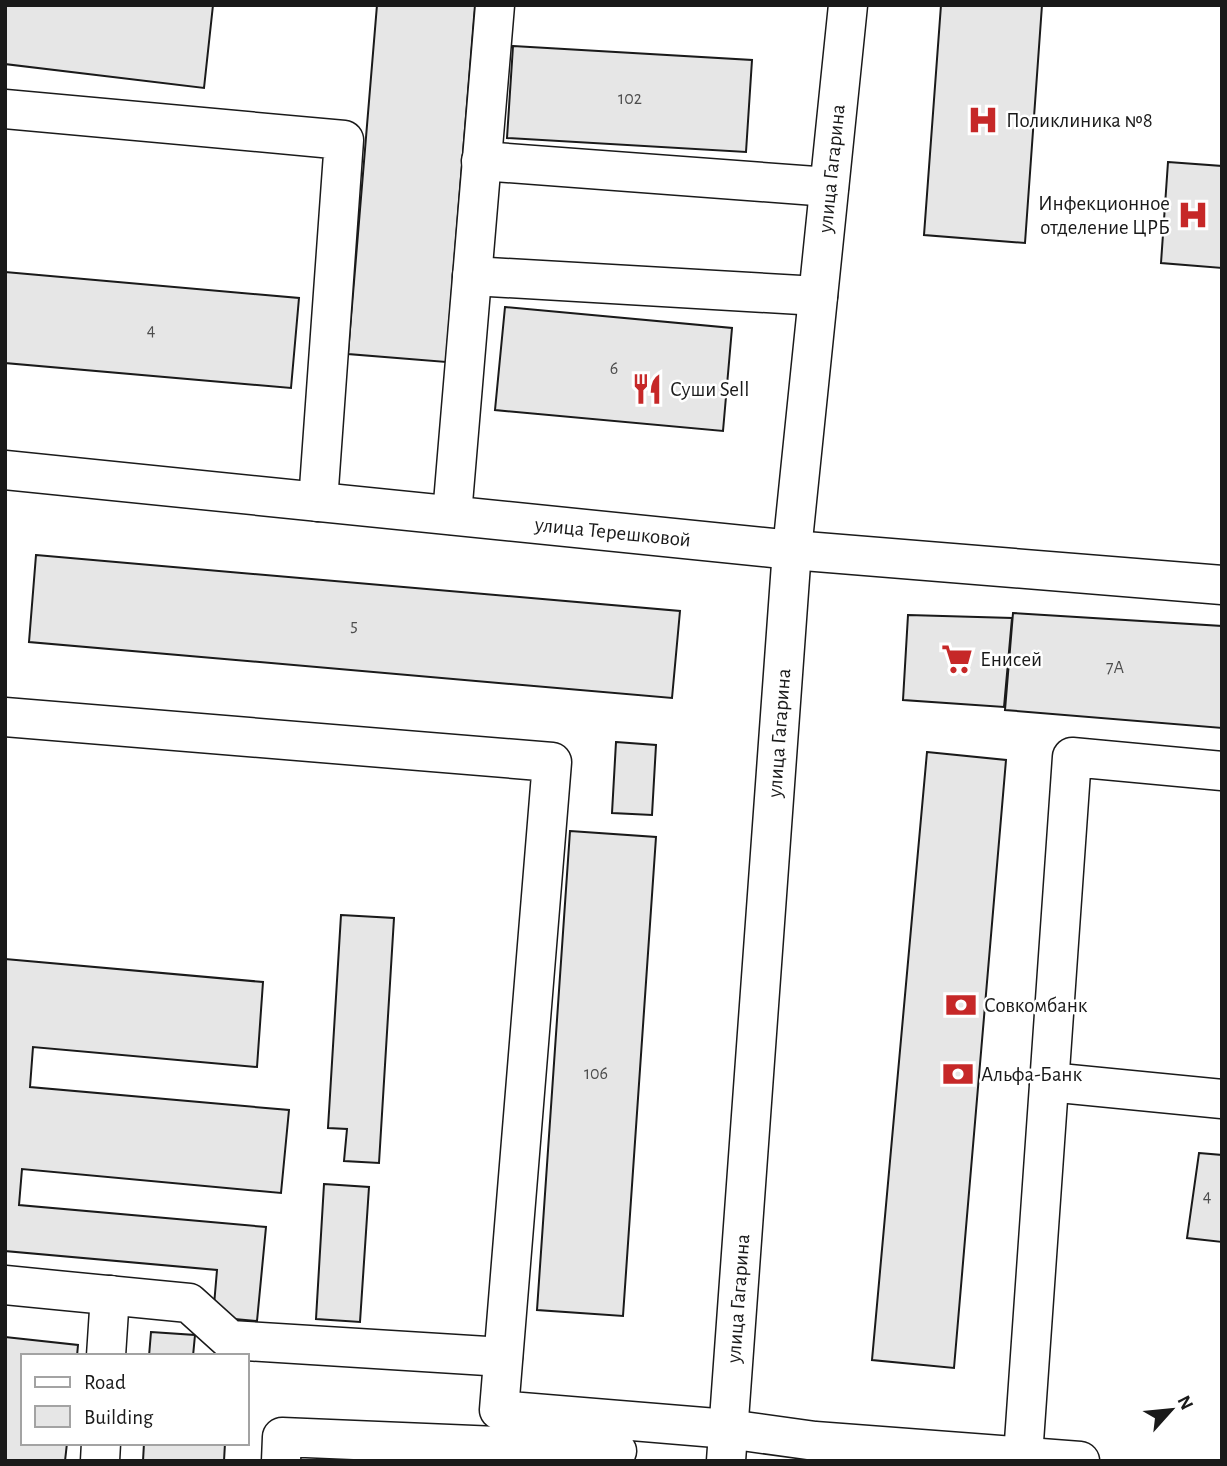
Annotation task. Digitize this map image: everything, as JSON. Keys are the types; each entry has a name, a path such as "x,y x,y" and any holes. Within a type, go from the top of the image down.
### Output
{"street":[{"path":"452,515 495,5"},
{"name":"улица Гагарина","path":"727,1445 793,550 848,5"},
{"path":"5,108 344,140 318,502"},
{"path":"481,161 829,187"},
{"path":"472,276 818,296"},
{"name":"улица Терешковой","path":"5,470 793,550 1222,585"},
{"path":"5,717 552,762 499,1410 618,1444"},
{"path":"1023,1457 1072,757 1222,771"},
{"path":"1049,1082 1222,1099"},
{"path":"5,1285 189,1303 230,1340 503,1357"},
{"path":"106,1354 110,1296"},
{"path":"281,1461 282,1437 727,1445 815,1441 1080,1461"}],"building":[{"path":"5,5 213,5 204,88 5,64"},
{"path":"377,5 475,5 446,362 348,354"},
{"name":"Поликлиника №8","path":"941,5 1042,5 1025,243 924,235"},
{"path":"513,46 752,60 746,152 507,138"},
{"name":"Инфекционное отделение ЦРБ","path":"1168,162 1222,166 1222,268 1161,263"},
{"path":"5,272 299,298 291,388 5,363"},
{"path":"505,307 732,328 723,431 495,410"},
{"path":"36,555 680,611 672,698 29,642"},
{"path":"1013,613 1222,626 1222,728 1005,710"},
{"name":"Енисей","path":"908,615 1012,618 1004,707 903,700"},
{"path":"616,742 656,745 652,815 612,813"},
{"path":"927,752 1006,760 954,1368 872,1360"},
{"path":"570,831 656,837 623,1316 537,1310"},
{"path":"341,915 394,918 379,1163 344,1161 347,1129 328,1128"},
{"path":"5,959 263,982 257,1067 33,1047 30,1087 289,1110 281,1193 22,1169 19,1205 266,1227 257,1321 213,1317 217,1270 5,1251"},
{"path":"1199,1153 1222,1155 1222,1242 1187,1238"},
{"path":"324,1184 369,1187 360,1322 316,1319"},
{"path":"151,1332 195,1335 193,1354 149,1354"},
{"path":"5,1337 78,1345 77,1354 21,1354 21,1445 67,1445 65,1461 5,1461"},
{"path":"144,1445 225,1445 224,1461 143,1461"}],"place":[{"name":"Поликлиника №8","path":"983,120"},
{"name":"Инфекционное отделение ЦРБ","path":"1193,215"},
{"name":"Суши Sell","path":"647,389"},
{"name":"Енисей","path":"957,659"},
{"name":"Совкомбанк","path":"961,1005"},
{"name":"Альфа-Банк","path":"958,1074"}]}
